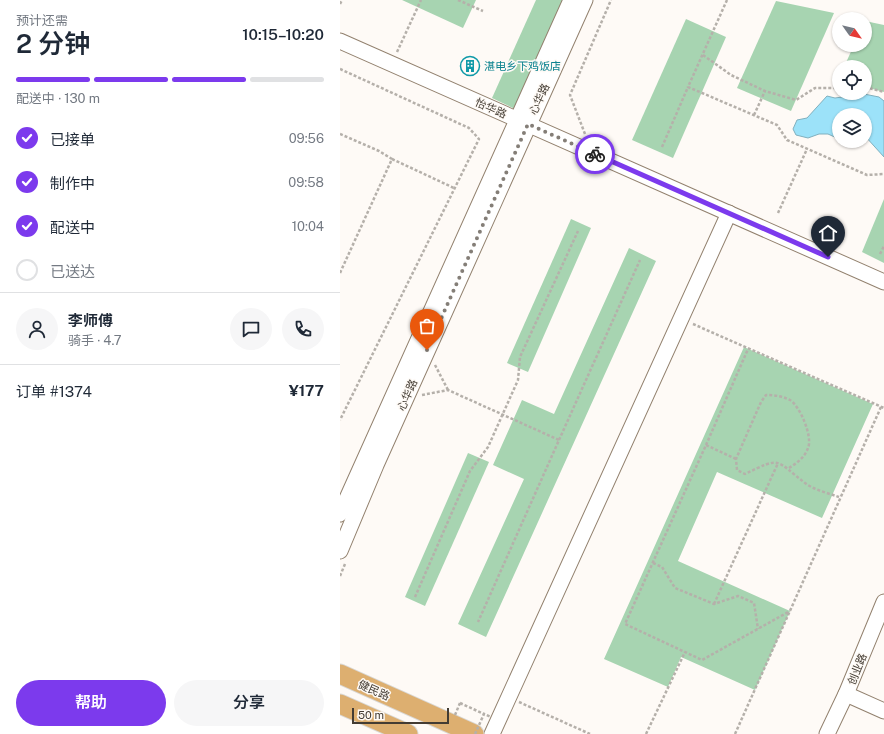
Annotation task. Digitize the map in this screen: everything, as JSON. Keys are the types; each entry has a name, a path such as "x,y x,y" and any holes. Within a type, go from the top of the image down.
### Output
{"main road":[{"name":"健民路","path":"340,674 475,734"},
{"path":"340,704 408,734"}],"street":[{"name":"心华路","path":"340,551 427,350 571,0"},
{"name":"心华路","path":"340,514 522,122 585,0"},
{"name":"怡华路","path":"340,41 884,282"},
{"path":"492,734 729,213"},
{"name":"创业路","path":"827,734 846,694 884,602"},
{"path":"846,694 884,711"}],"path":[{"path":"340,4 342,0"},
{"path":"392,64 420,0"},
{"path":"458,0 483,11"},
{"path":"592,137 584,134 570,95 612,0"},
{"path":"662,146 727,0"},
{"path":"703,55 731,75 765,90 796,100 815,88 832,88"},
{"path":"340,69 469,128 479,138 340,420"},
{"path":"688,87 777,125 787,140 807,149 867,175 884,174"},
{"path":"872,89 884,92"},
{"path":"754,115 765,90"},
{"path":"340,134 379,150 392,159 454,188"},
{"path":"778,213 807,149"},
{"path":"340,274 392,159"},
{"path":"415,597 470,471 488,447 518,380 520,357 578,231"},
{"path":"880,254 884,246"},
{"path":"478,622 640,260"},
{"path":"682,318 882,408 839,497 735,734"},
{"path":"748,349 625,624 702,660 790,611"},
{"path":"427,350 448,390"},
{"path":"406,398 448,390 559,440"},
{"path":"789,468 805,454 809,447 810,439 805,423 798,409 791,401 775,395 766,395 760,402 736,459 737,470 745,474 770,463 778,463 789,468 809,485 839,497"},
{"path":"706,445 736,459"},
{"path":"714,604 778,463"},
{"path":"653,562 662,567 675,588 714,604 738,596 754,603 758,629"},
{"path":"646,734 685,652"},
{"path":"508,697 590,734"},
{"path":"455,715 460,703 491,717"},
{"path":"475,734 484,714"}],"green space":[{"path":"402,0 476,0 463,28"},
{"path":"536,0 564,0 515,109 492,98"},
{"path":"776,1 832,13 832,18 791,111 737,88"},
{"path":"686,19 726,37 673,158 632,140"},
{"path":"872,22 884,25 884,92 872,89 872,60 847,60 851,52 872,52"},
{"path":"884,199 884,263 862,252"},
{"path":"571,219 591,228 528,372 507,363"},
{"path":"629,248 656,261 486,637 458,624 524,479 493,465 522,400 554,414"},
{"path":"744,347 873,404 822,518 717,472 678,561 790,611 755,690 681,657 668,687 604,659"},
{"path":"468,453 489,462 425,606 405,597"}],"water":[{"path":"827,96 832,97 832,100 872,100 872,96 879,97 884,101 884,157 872,144 872,108 832,108 832,136 828,134 819,134 808,138 796,135 793,129 797,120 807,118"}],"way so far":[{"path":"427,350 528,124 595,154"}],"place":[{"name":"湛电乡下鸡饭店","path":"470,66"}],"route":[{"path":"595,154 828,257"}]}
